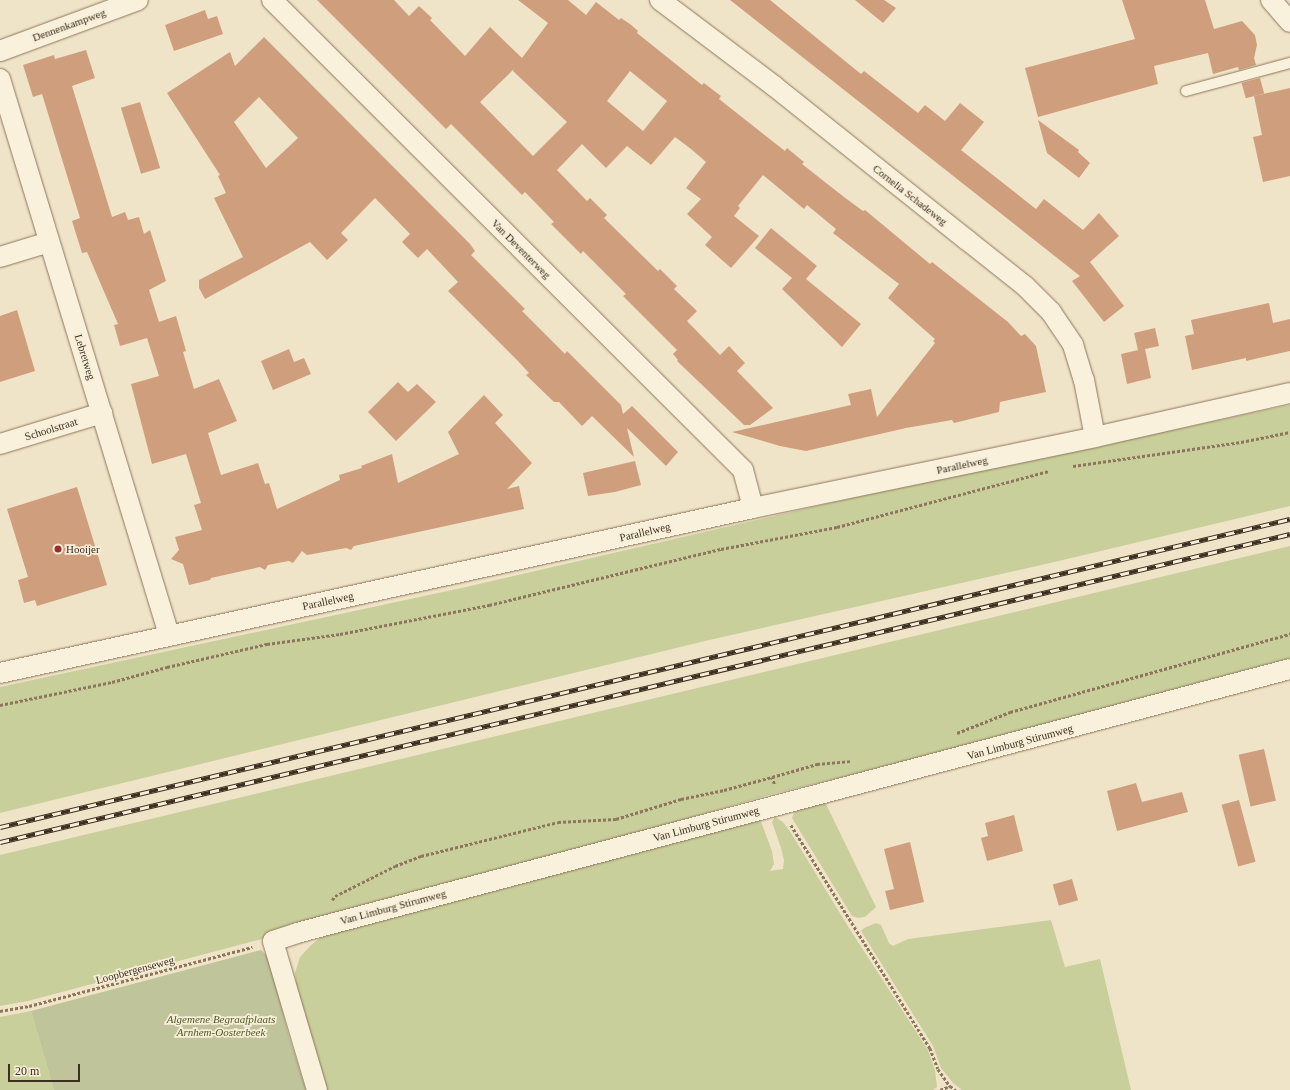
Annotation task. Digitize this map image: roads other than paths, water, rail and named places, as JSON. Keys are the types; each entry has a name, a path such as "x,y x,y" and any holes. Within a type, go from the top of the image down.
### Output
{"street":[{"name":"Dennenkampweg","path":"0,51 138,0"},
{"name":"Van Deventerweg","path":"272,0 743,470 753,508"},
{"name":"Cornelia Schadeweg","path":"660,0 774,86 979,249 1025,286 1051,312 1073,345 1084,380 1095,437"},
{"path":"1271,0 1290,22"},
{"name":"Lebretweg","path":"0,79 169,635"},
{"path":"0,257 49,242"},
{"name":"Parallelweg","path":"0,673 169,635 444,577 753,508 1095,437 1290,394"},
{"name":"Schoolstraat","path":"0,444 102,413"},
{"name":"Van Limburg Stirumweg","path":"317,1090 273,941 316,928 1290,670"}],"lane":[{"path":"1186,91 1290,63"}],"railway":[{"path":"0,827 1290,519"},
{"path":"0,842 1290,534"}],"place":[{"name":"Hooijer","path":"58,549"}],"park label":[{"name":"Algemene Begraafplaats Arnhem-Oosterbeek","path":"221,1026"}]}
